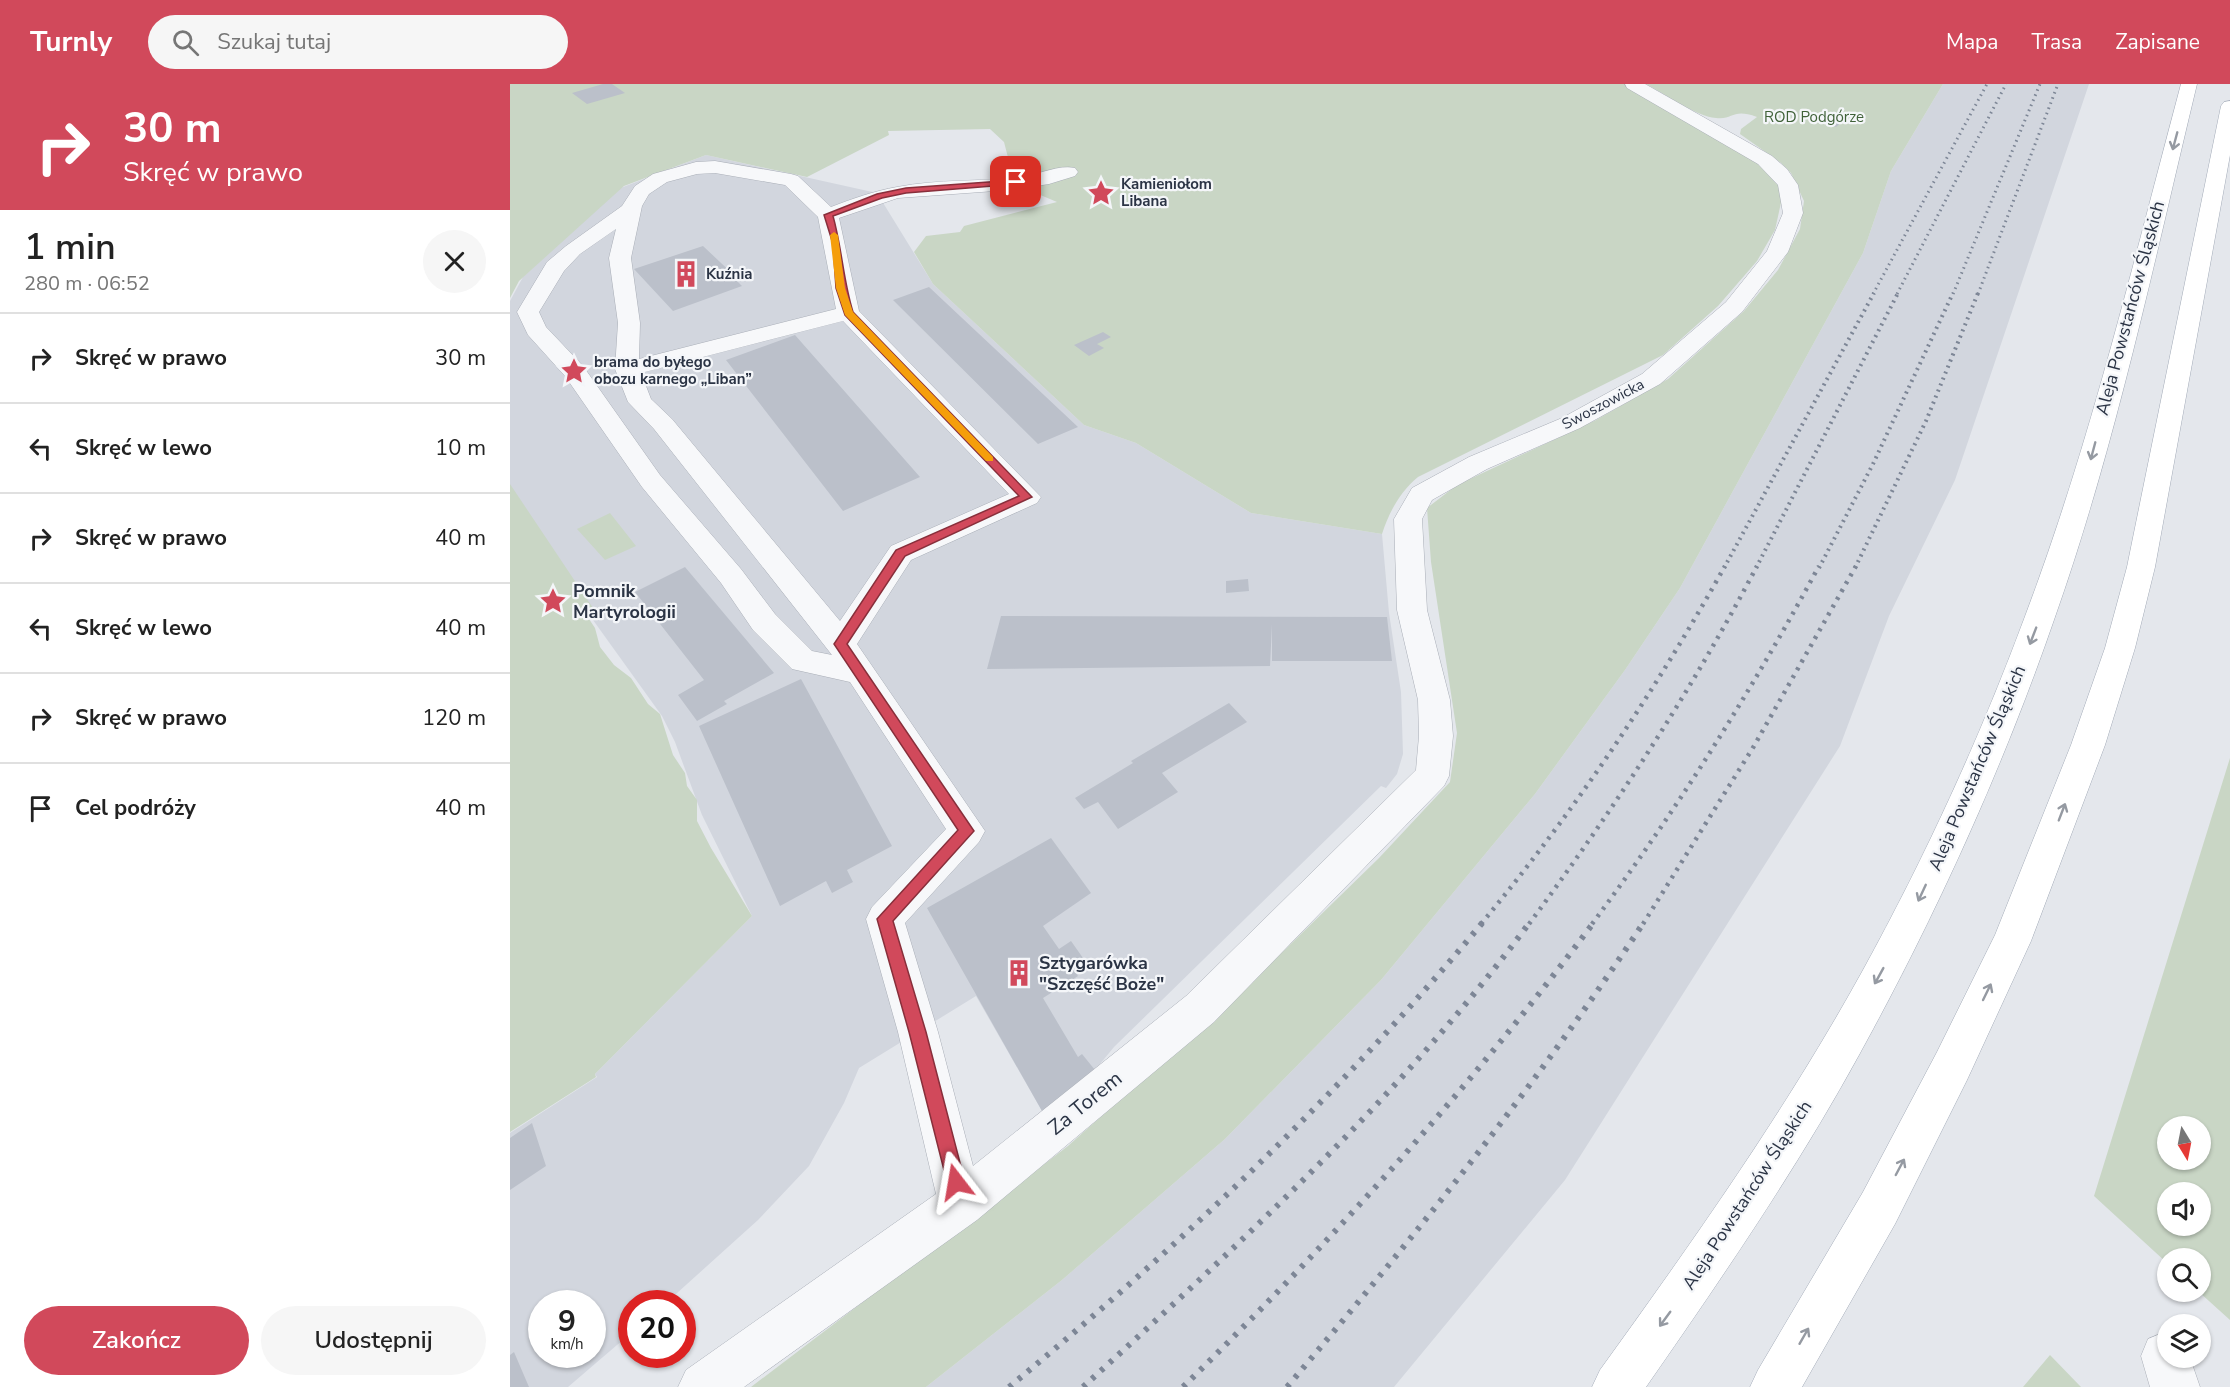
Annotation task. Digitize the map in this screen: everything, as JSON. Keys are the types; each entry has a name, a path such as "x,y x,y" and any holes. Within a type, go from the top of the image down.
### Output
{"main road":[{"name":"Aleja Powstańców Śląskich","path":"1617,1387 1680,1299 1772,1160 1847,1035 1907,925 1968,794 2047,601 2088,468 2189,84"},
{"path":"1775,1387 1878,1208 1952,1066 2012,941 2088,745 2120,648 2144,556 2230,105"}],"street":[{"name":"Swoszowicka","path":"1432,776 1436,736 1434,700 1412,610 1408,519 1422,494 1478,463 1571,423 1651,379 1734,307 1777,252 1793,213 1788,185 1779,173 1748,148 1633,84"},
{"path":"841,644 901,553 1027,497 848,313 841,288 837,244 828,215 790,180 715,167 696,168 660,178 642,190 632,209 620,258 629,323 627,369 640,402 663,424 841,644 967,831 885,919 918,1032 961,1204"},
{"path":"828,215 880,196 906,191 1053,178 1068,172"},
{"path":"632,209 573,250 555,267 528,312 536,330 574,371 651,481 731,576 764,622 803,661 860,672"},
{"path":"627,369 848,313"},
{"name":"Za Torem","path":"703,1387 961,1204 1200,1009 1432,776"}],"shaded area":[{"path":"1943,84 2089,84 1955,480 1889,616 1840,746 1565,1180 1394,1387 926,1387 1062,1280 1225,1139 1381,980 1535,794 1625,670 1680,588 1863,253 1891,171"},
{"path":"706,155 877,193 933,284 1084,425 1136,443 1251,513 1382,534 1389,613 1401,692 1403,754 1397,774 1386,788 1381,786 1114,1047 1095,1070 1042,1111 976,996 859,1068 844,1103 809,1166 758,1220 680,1290 618,1290 618,1344 606,1354 606,1290 528,1290 528,1368 590,1368 568,1387 510,1387 510,1133 597,1077 595,1074 752,916 702,815 675,742 662,716 570,588 510,492 510,301 523,277 618,189"}],"green space":[{"path":"510,84 1630,84 1753,159 1778,185 1782,198 1775,230 1757,261 1718,306 1663,355 1418,477 1396,503 1382,534 1251,513 1136,443 1084,425 933,284 914,252 926,236 960,232 964,226 1057,202 1005,180 1011,169 1004,142 990,129 888,131 889,135 807,177 706,155 624,186 519,281 510,298"},
{"name":"ROD Podgórze","path":"1646,84 1943,84 1891,171 1863,253 1680,588 1625,670 1535,794 1381,980 1225,1139 1062,1280 926,1387 751,1387 1068,1146 1257,977 1379,858 1450,782 1457,733 1431,562 1427,508 1457,485 1596,420 1668,379 1744,311 1778,270 1800,229 1804,201 1791,173 1781,163 1740,134 1741,129 1757,117 1743,114 1722,118 1708,116 1690,109"},
{"path":"510,484 595,611 589,619 595,628 600,647 614,665 631,678 648,704 660,714 673,755 685,773 687,786 697,800 697,821 752,916 595,1074 596,1077 510,1132"},
{"path":"610,513 636,546 605,560 577,529"},
{"path":"2230,758 2230,1320 2210,1302 2211,1248 2157,1248 2157,1254 2094,1196"},
{"path":"2050,1355 2081,1387 2023,1387"}],"building":[{"path":"603,84 612,84 625,93 587,104 572,93"},
{"path":"1829,116 1844,120 1836,127 1820,123"},
{"name":"Kuźnia","path":"703,246 738,279 735,279 742,286 673,311 634,269"},
{"path":"929,287 1078,427 1038,444 893,300"},
{"path":"1103,332 1111,337 1097,344 1104,348 1089,356 1074,345"},
{"path":"795,335 920,477 843,511 726,360"},
{"path":"685,567 774,673 724,701 727,704 697,721 678,695 704,680 635,592"},
{"path":"1248,579 1249,591 1226,593 1226,581"},
{"path":"1001,616 1387,617 1392,661 1272,661 1272,624 1270,666 987,669"},
{"path":"801,679 892,846 847,870 853,882 832,893 826,881 780,906 699,726"},
{"path":"1229,703 1247,722 1162,773 1178,792 1118,829 1098,802 1084,809 1075,798 1133,763 1131,761"},
{"name":"Sztygarówka \"Szczęść Boże\"","path":"1051,838 1091,893 1043,926 1059,949 1071,941 1083,958 1071,966 1078,976 1043,998 1078,1057 1082,1054 1095,1070 1042,1111 927,908"},
{"path":"532,1123 546,1166 510,1190 510,1138"},
{"path":"514,1352 529,1387 510,1387 510,1355"}],"railway":[{"path":"1873,294 1987,84"},
{"path":"1897,294 2006,84"},
{"path":"1953,294 2040,84"},
{"path":"1978,294 2058,84"},
{"path":"1724,568 1874,293"},
{"path":"1756,568 1898,293"},
{"path":"1819,568 1873,464 1953,293"},
{"path":"1856,566 1926,421 1978,293"},
{"path":"1481,924 1548,839 1611,751 1670,660 1725,566"},
{"path":"1529,924 1591,838 1650,750 1732,613 1757,566"},
{"path":"1592,924 1654,837 1712,749 1819,566"},
{"path":"1643,924 1754,746 1856,566"},
{"path":"1009,1387 1135,1279 1257,1166 1373,1047 1483,922"},
{"path":"1083,1387 1202,1278 1374,1107 1481,986 1530,922"},
{"path":"1183,1387 1292,1277 1398,1162 1498,1044 1594,922"},
{"path":"1287,1387 1473,1160 1561,1043 1644,922"}],"slow traffic":[{"path":"834,235 841,288 848,313 989,459"}],"place":[{"name":"Kamieniołom Libana","path":"1101,193"},
{"name":"Kuźnia","path":"686,274"},
{"name":"brama do byłego obozu karnego „Liban”","path":"574,371"},
{"name":"Pomnik Martyrologii","path":"553,601"},
{"name":"Sztygarówka \"Szczęść Boże\"","path":"1019,973"}],"route":[{"path":"956,1182 918,1032 885,919 967,831 841,644 901,553 1027,497 848,313 841,288 837,244 828,215 880,196 906,191 952,186 978,187 1016,182"}]}
